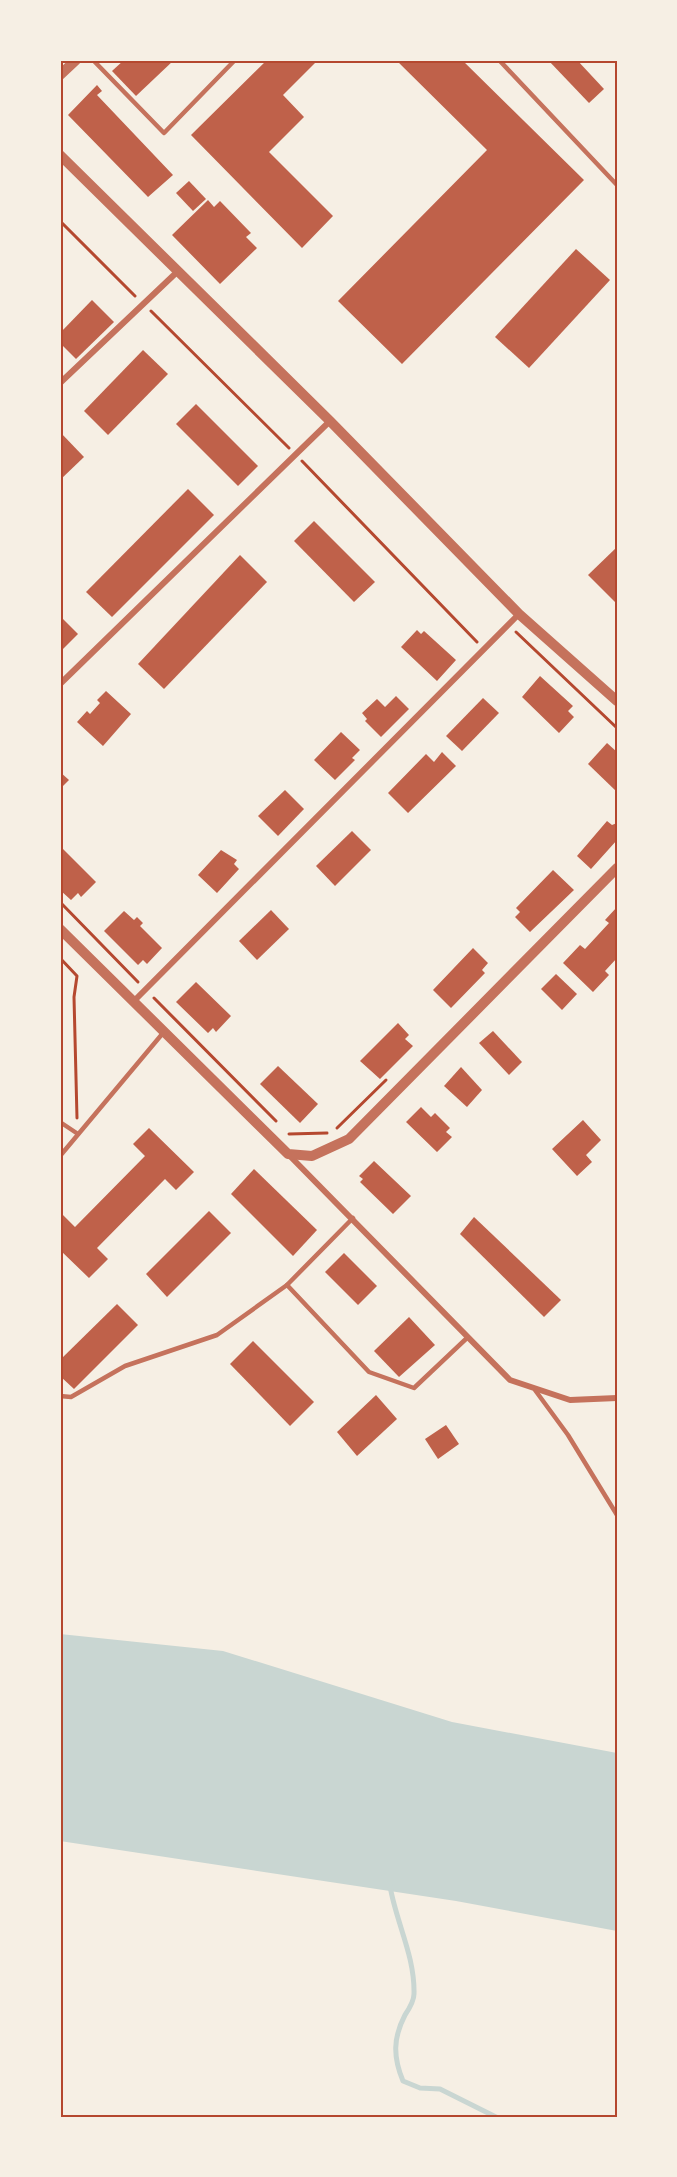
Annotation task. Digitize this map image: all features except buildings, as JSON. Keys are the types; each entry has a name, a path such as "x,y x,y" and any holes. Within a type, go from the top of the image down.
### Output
{"street":[{"path":"60,75 76,60"},
{"path":"60,155 330,422 519,614 617,701"},
{"path":"60,383 177,272"},
{"path":"60,684 330,422"},
{"path":"133,1002 519,614"},
{"path":"288,1154 312,1156 350,1139 617,868"},
{"path":"60,928 163,1033 353,1218 510,1380 570,1400 617,1398"}],"lane":[{"path":"93,60 164,133 235,60"},
{"path":"499,60 617,185"},
{"path":"60,1156 163,1033"},
{"path":"60,1122 78,1134"},
{"path":"60,1396 71,1397 125,1366 217,1335 286,1285 353,1218"},
{"path":"286,1285 369,1372 414,1388 468,1338"},
{"path":"535,1390 568,1435 617,1515"}],"path":[{"path":"60,221 296,455 484,649"},
{"path":"507,627 520,635 617,728"},
{"path":"60,902 291,1136 332,1133 391,1075"},
{"path":"60,958 77,976 74,997 78,1134"}],"shaded area":[{"path":"60,1634 223,1651 452,1722 617,1753 617,1931 456,1901 60,1841"}],"waterway":[{"path":"390,1886 414,1980 413,1999 401,2023 396,2040 397,2064 403,2081 420,2088 440,2089 496,2117"}]}
